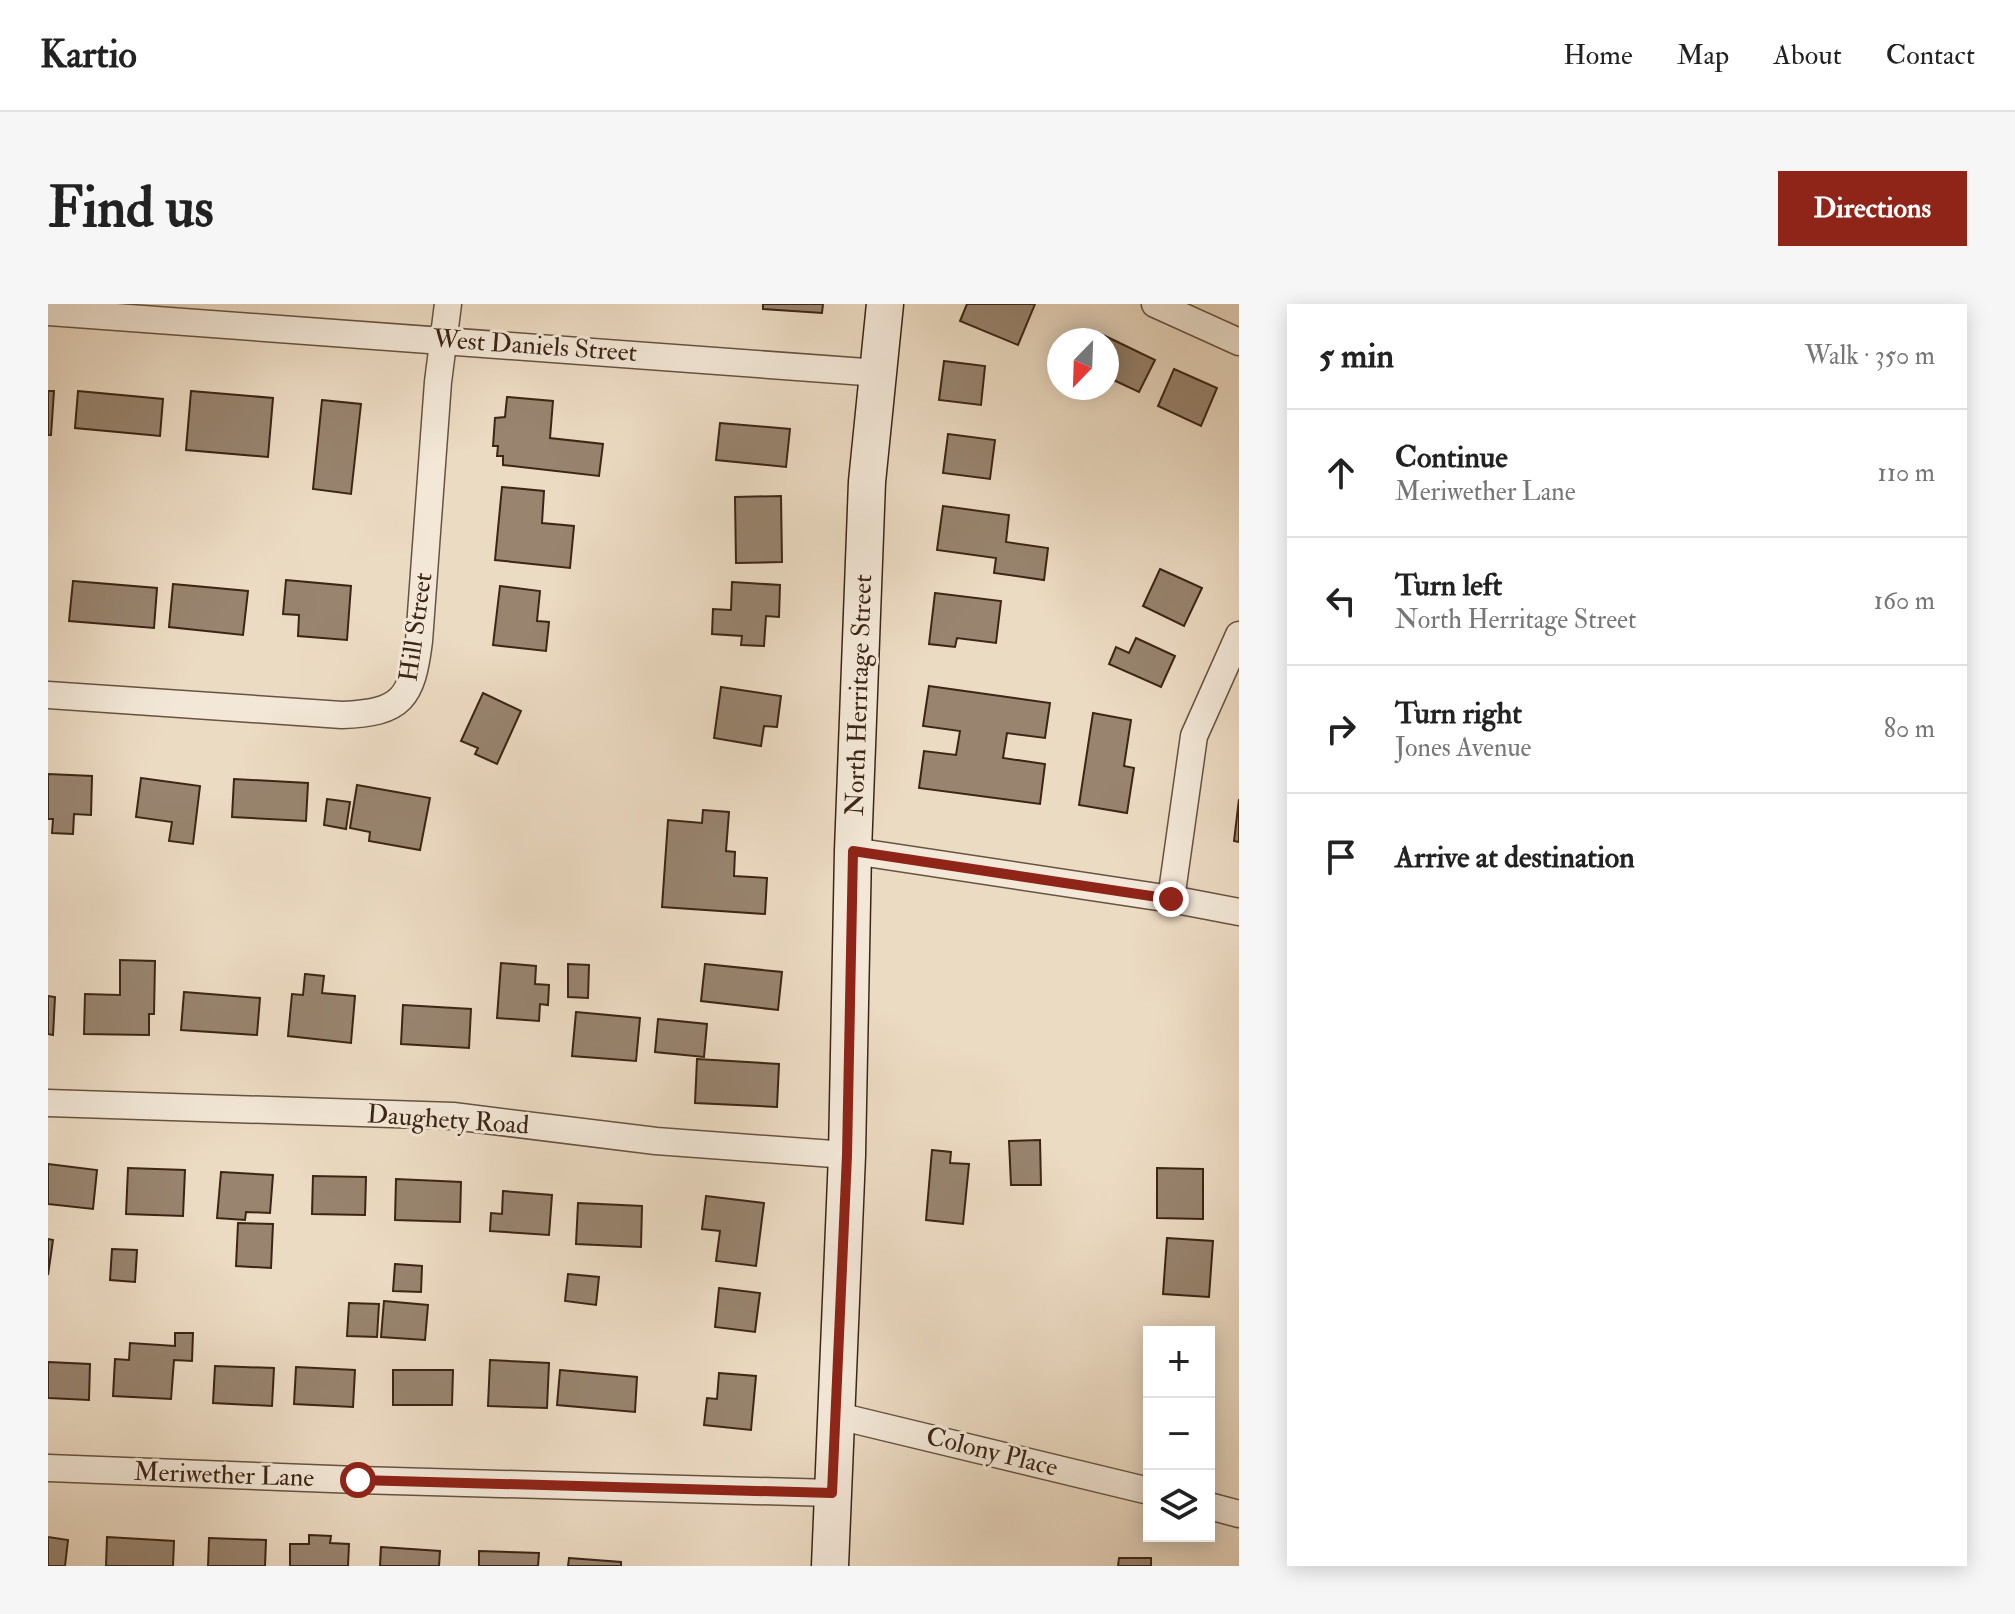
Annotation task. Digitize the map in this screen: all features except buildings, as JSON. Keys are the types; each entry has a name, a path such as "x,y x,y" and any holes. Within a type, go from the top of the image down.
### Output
{"street":[{"name":"Hill Street","path":"48,695 342,715 367,714 390,707 407,694 415,672 419,641 448,304"},
{"name":"North Herritage Street","path":"830,1566 847,1155 853,851 867,482 885,304"},
{"path":"1155,304 1239,342"},
{"name":"West Daniels Street","path":"48,312 879,373"},
{"path":"1171,899 1194,736 1239,635"},
{"path":"853,851 1239,912"},
{"name":"Daughety Road","path":"48,1103 453,1116 656,1141 847,1155"},
{"name":"Colony Place","path":"834,1415 1143,1490"},
{"name":"Meriwether Lane","path":"48,1468 832,1493"},
{"path":"1215,1508 1239,1514"}],"route":[{"path":"358,1480 832,1493 847,1155 853,851 1171,899"}]}
